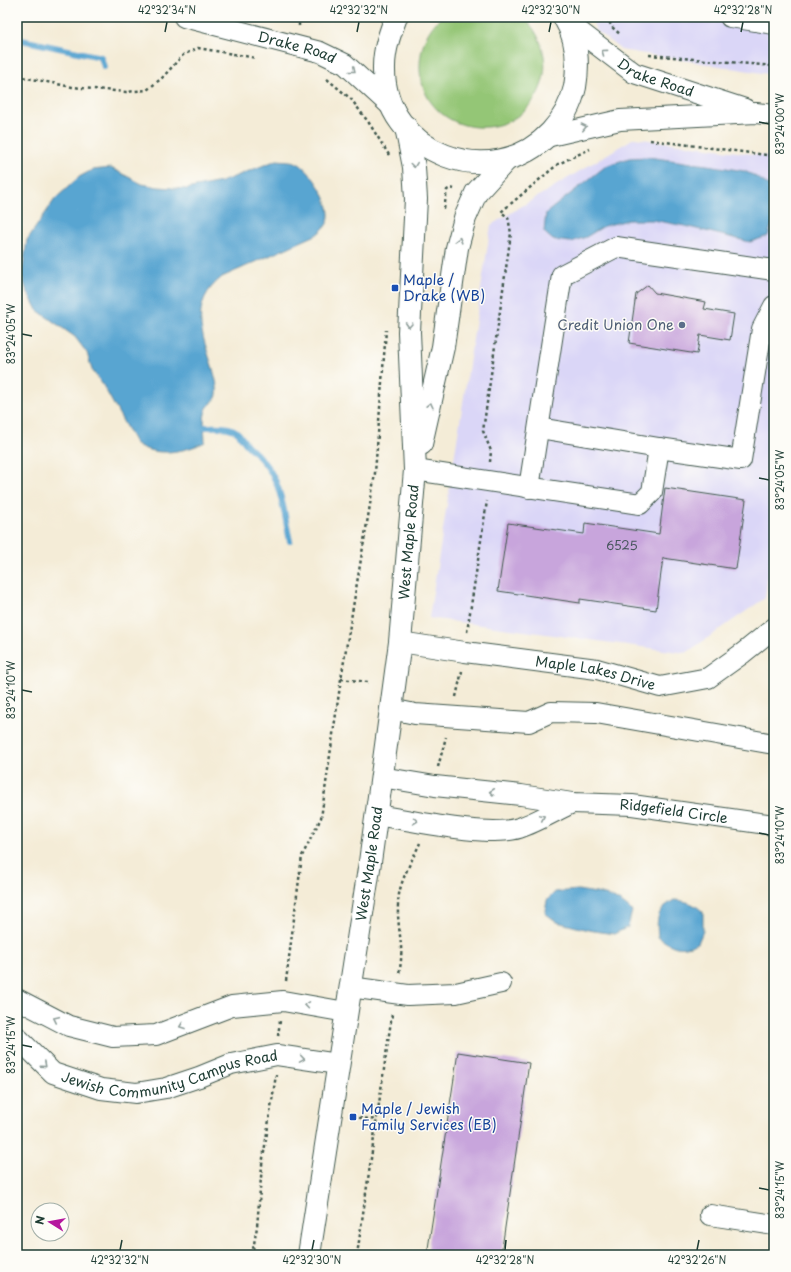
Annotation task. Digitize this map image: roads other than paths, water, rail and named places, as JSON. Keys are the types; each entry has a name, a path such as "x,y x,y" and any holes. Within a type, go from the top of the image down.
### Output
{"main road":[{"path":"396,17 386,48 384,67 385,82 394,109 406,127 426,146 452,158 469,162 506,160 525,152 546,137 564,116 574,93 576,79 576,50 566,19"},
{"name":"West Maple Road","path":"309,1255 391,710 400,642 415,470 409,332 416,199 414,167 406,127"},
{"name":"West Maple Road","path":"415,470 444,347 457,248 465,218 476,193 506,160"}],"street":[{"name":"Drake Road","path":"184,17 320,52 345,64 394,109"},
{"path":"730,17 774,24"},
{"name":"Drake Road","path":"566,19 634,73 765,114"},
{"name":"Drake Road","path":"546,137 620,120 765,114"},
{"path":"528,488 539,428 562,275 616,248 774,270"},
{"path":"539,428 740,460 762,329 774,306"},
{"path":"415,470 490,480 528,488 640,504 652,492 659,448"},
{"name":"Maple Lakes Drive","path":"400,642 597,669 660,687 708,678 744,653 774,628"},
{"path":"391,710 415,714 529,722 552,712 596,713 774,744"},
{"name":"Ridgefield Circle","path":"381,777 435,786 520,795 572,803 632,805 774,825"},
{"name":"Ridgefield Circle","path":"376,815 471,830 505,830 518,828 572,803"},
{"path":"350,987 408,995 456,993 501,984"},
{"path":"17,999 69,1026 113,1037 156,1035 232,1006 283,1001 346,1012"},
{"name":"Jewish Community Campus Road","path":"17,1037 53,1073 101,1088 136,1094 166,1088 200,1078 230,1064 277,1055 338,1064"},
{"path":"710,1215 774,1225"}],"water":[{"path":"648,157 744,171 753,175 768,185 773,195 774,218 768,236 750,242 685,226 653,220 628,220 604,226 586,237 571,242 553,240 544,232 546,213 606,166 629,158"},
{"path":"277,160 292,161 297,163 310,174 325,198 328,206 328,221 323,229 316,235 222,277 211,287 201,309 201,320 205,344 217,384 217,396 205,412 205,442 197,446 170,452 151,451 143,448 135,443 103,385 92,370 87,353 75,337 37,310 26,289 22,275 27,240 55,199 79,177 92,170 111,168 142,184 186,189 221,182"},
{"path":"578,890 607,896 625,905 632,911 628,927 614,934 588,930 557,922 545,913 547,900 555,892"},
{"path":"674,900 690,903 703,912 703,931 698,943 682,948 668,944 658,937 657,925 659,915 664,907"}],"waterway":[{"path":"17,39 101,57 104,67"},
{"path":"204,427 223,427 236,431 268,468 279,489 290,541"}],"place":[{"name":"Maple / Drake (WB)","path":"395,288"},
{"name":"Credit Union One","path":"682,325"},
{"name":"Maple / Jewish Family Services (EB)","path":"353,1117"}]}
